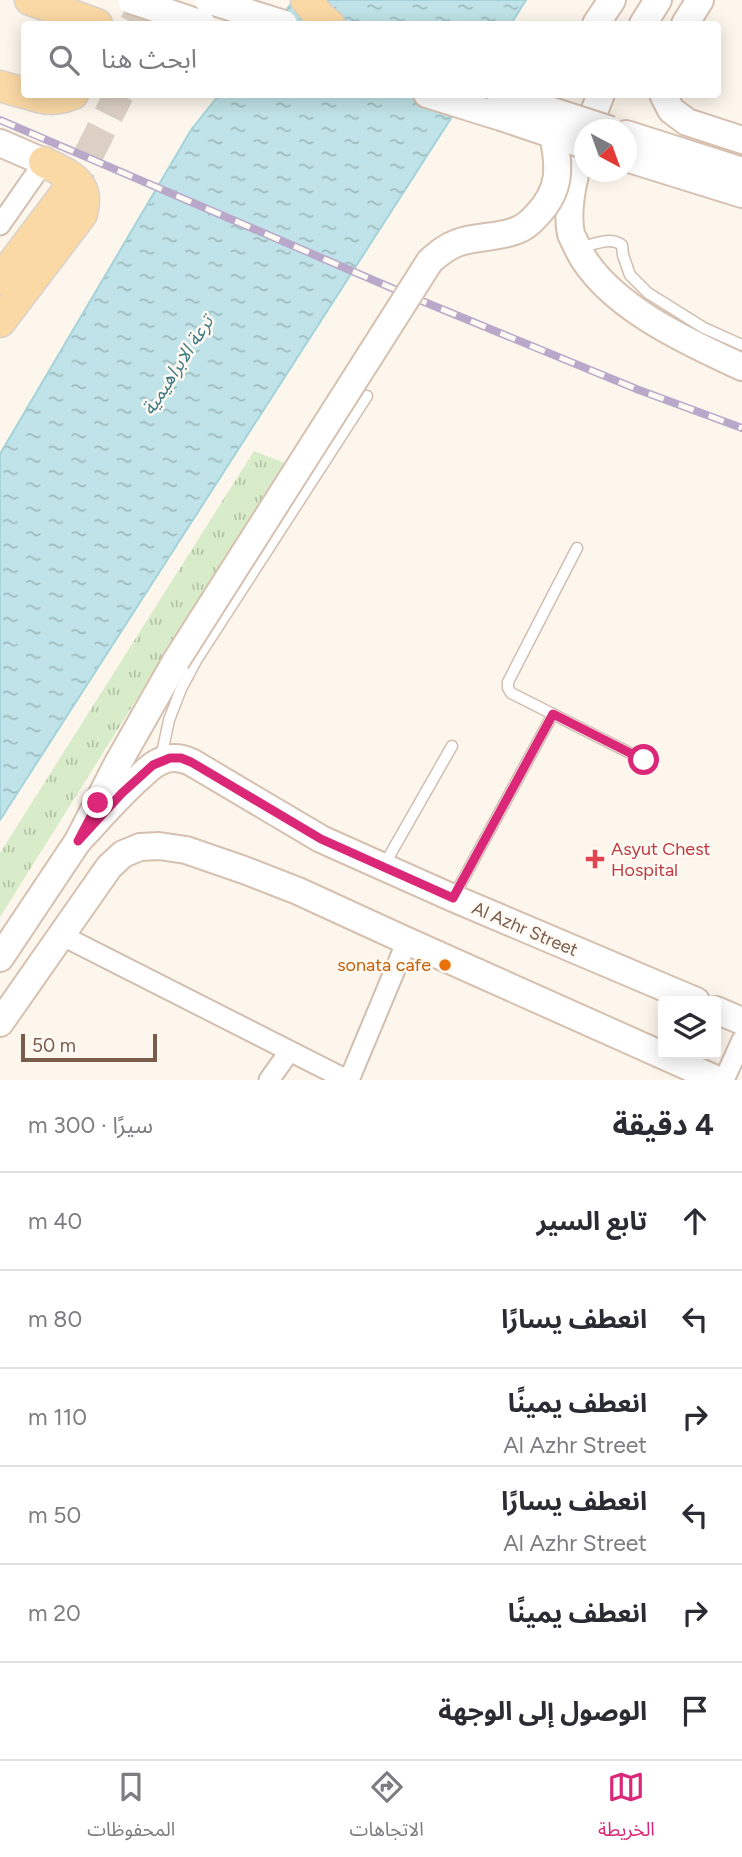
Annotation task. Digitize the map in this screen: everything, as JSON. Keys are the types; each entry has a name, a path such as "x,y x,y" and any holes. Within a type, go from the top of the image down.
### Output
{"main road":[{"path":"208,0 274,21"},
{"path":"206,21 225,0"},
{"path":"306,0 325,21"},
{"path":"598,21 612,0"},
{"path":"645,21 659,0"},
{"path":"687,21 700,0"},
{"path":"38,2 83,21"},
{"path":"149,4 194,21"},
{"path":"0,86 21,92"},
{"path":"41,98 63,98"},
{"path":"439,98 574,142"},
{"path":"517,98 579,119"},
{"path":"591,119 599,98"},
{"path":"665,98 671,110 687,122 742,140"},
{"path":"0,958 78,841 118,763 176,661 430,261 443,249 459,242 517,231 530,222 550,200 557,180 557,154 553,135"},
{"path":"637,138 742,171"},
{"path":"0,143 53,180 75,180 84,192 85,203 82,214 0,322"},
{"path":"637,161 742,194"},
{"path":"0,249 53,180"},
{"path":"0,281 53,180"},
{"path":"574,182 570,213 571,235 585,263 602,283 635,310 742,367"},
{"name":"Al Azhr Street","path":"160,761 181,758 191,762 321,839 684,996"},
{"path":"78,841 130,786 160,761"},
{"path":"0,1023 109,867 123,854 140,847 159,846 186,850 298,891 718,1080"},
{"path":"721,1012 742,1021"}],"street":[{"path":"0,225 53,180"},
{"path":"61,935 348,1080 407,941"},
{"path":"724,1080 742,1040"},
{"path":"269,1080 289,1052"}],"lane":[{"path":"578,249 611,240 619,242 622,244 630,275 648,293 704,328 742,345"},
{"path":"160,761 169,720 197,659 367,396"},
{"path":"577,548 508,682 508,688 511,693 644,760"},
{"path":"453,898 553,714"},
{"path":"383,867 452,746"}],"green space":[{"path":"254,451 285,463 0,917 0,853"}],"water":[{"path":"294,0 526,0 513,21 277,21"},
{"name":"ترعة الابراهيمية","path":"217,98 464,98 0,820 0,454 191,130"}],"tunnel":[{"path":"136,21 144,6"},
{"path":"65,194 81,170 117,98"}],"railway":[{"path":"0,120 422,301 639,390 742,428"}],"place":[{"name":"Asyut Chest Hospital","path":"595,859"},
{"name":"sonata cafe","path":"445,965"}],"route":[{"path":"98,803 78,841 122,793 153,765 170,758 181,758 321,839 453,898 553,714 644,760"}]}
